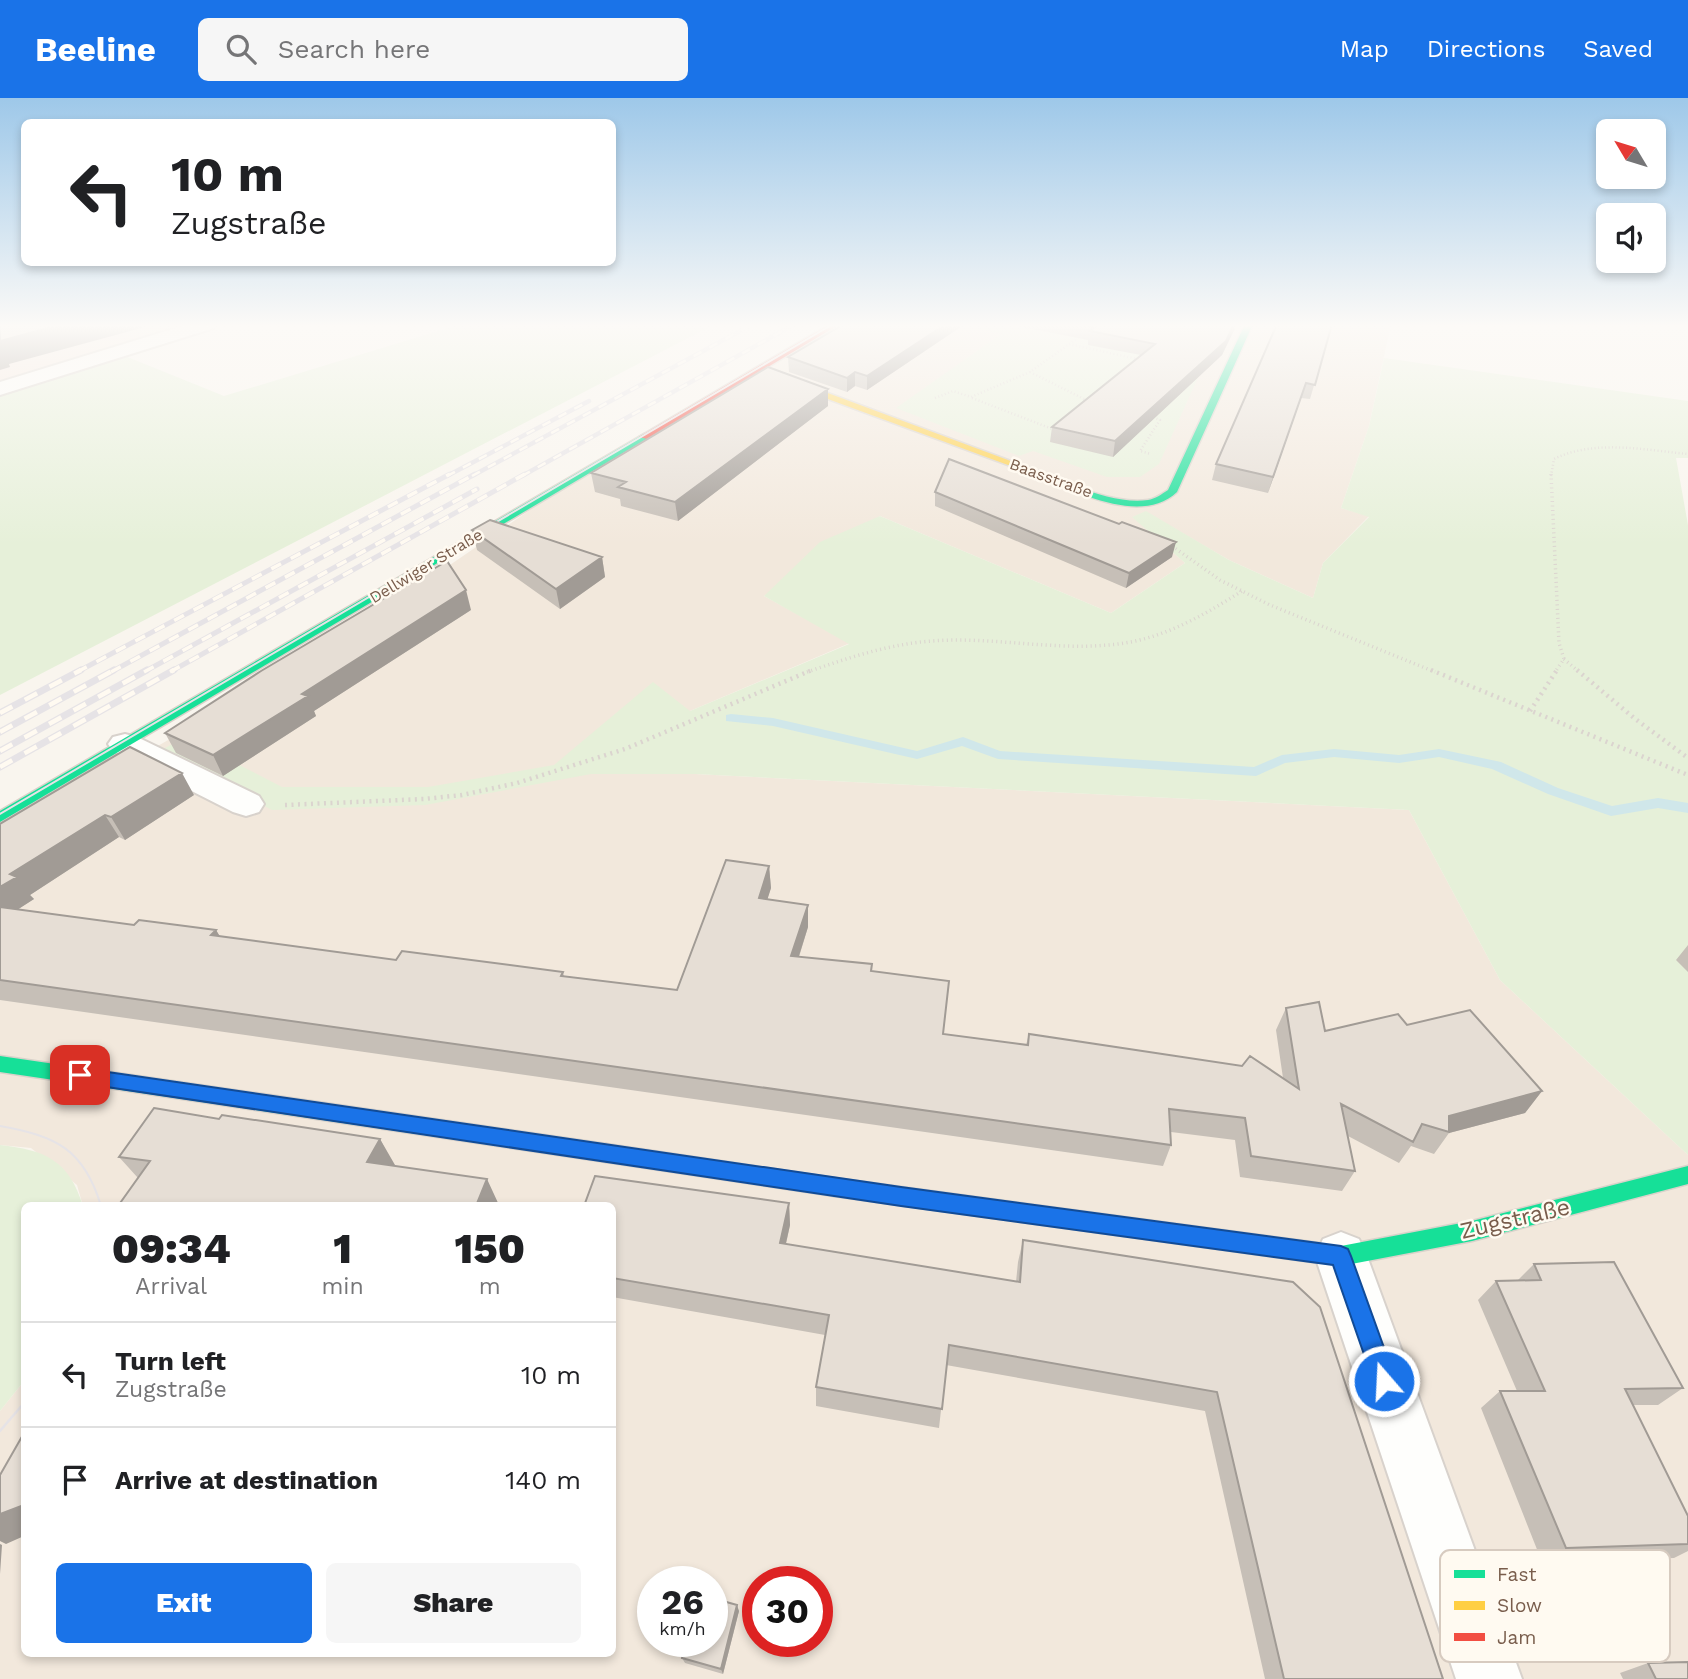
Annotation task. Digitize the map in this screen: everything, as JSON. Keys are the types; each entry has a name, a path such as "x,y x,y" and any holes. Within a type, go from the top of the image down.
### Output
{"street":[{"name":"Dellwiger Straße","path":"0,817 710,398"},
{"name":"Baasstraße","path":"833,398 1102,496 1139,505"},
{"path":"1139,505 1154,503 1172,492 1215,398"},
{"path":"125,744 246,804"},
{"name":"Zugstraße","path":"0,1063 901,1197 1341,1256 1393,1248 1567,1208 1688,1174"},
{"path":"1341,1256 1444,1550"},
{"path":"1483,1662 1489,1679"}],"path":[{"path":"888,418 937,398"},
{"path":"973,398 1056,431"},
{"path":"1085,398 1090,400 1089,408"},
{"path":"1150,453 1140,451 1160,421 1149,416 1160,409"},
{"path":"1688,454 1569,451 1554,458 1551,472 1559,643 1564,659 1634,718 1688,758"},
{"path":"1139,505 1148,524 1185,558 1242,591 1384,653 1688,775"},
{"path":"246,804 336,804 445,797 504,787 611,753 776,683 881,648 936,641 985,640 1044,645 1107,645 1185,627 1242,591"},
{"path":"1530,711 1564,659"}],"shaded area":[{"path":"710,398 1375,398 1369,426 1341,508 1369,516 1323,563 1313,598 1229,560 1146,512 1133,517 1185,563 1111,613 880,516 764,596 850,643 690,711 591,774 695,774 1409,810 1500,980 1688,1155 1688,1679 0,1679 0,1411 21,1385 21,1657 616,1657 616,1202 82,1202 77,1185 31,1148 0,1145 0,838 345,637 610,455"}],"green space":[{"path":"0,398 573,398 0,695"},
{"path":"911,398 1189,398 1159,464 1140,477 1107,477 1033,451 1019,456 896,408"},
{"path":"1375,398 1665,398 1688,401 1688,458 1676,458 1688,525 1688,1155 1500,980 1409,810 695,774 591,774 425,805 272,810 158,752 185,737 282,787 428,787 554,765 653,682 690,711 849,644 764,596 820,542 880,516 1111,613 1185,563 1132,517 1146,511 1229,560 1313,598 1323,563 1369,517 1341,508 1369,426"},
{"path":"0,1145 30,1150 53,1160 70,1178 82,1202 21,1202 21,1385 0,1411"}],"building":[{"path":"717,398 816,398 675,502 618,487 626,482 591,473"},
{"path":"1088,398 1163,398 1115,441 1052,427"},
{"path":"1245,398 1301,398 1273,477 1216,464"},
{"path":"949,459 1119,524 1122,522 1176,542 1129,573 935,492"},
{"path":"490,520 602,557 556,589 472,530"},
{"path":"447,561 466,590 302,694 308,696 213,755 165,733 261,671"},
{"path":"130,747 182,773 111,817 105,815 10,874 17,877 0,887 0,824"},
{"path":"726,860 769,866 759,898 808,905 791,956 872,964 871,971 949,981 943,1034 1028,1045 1029,1034 1242,1066 1250,1056 1299,1089 1286,1008 1319,1002 1325,1031 1398,1014 1407,1025 1470,1010 1542,1091 1449,1116 1449,1132 1422,1124 1413,1142 1341,1104 1355,1171 1251,1156 1245,1118 1169,1109 1171,1145 0,980 0,907 134,925 139,920 216,930 211,935 396,960 402,951 563,972 561,976 677,990"},
{"path":"154,1108 219,1119 222,1115 380,1139 367,1162 487,1179 478,1202 121,1202 150,1161 119,1157"},
{"path":"595,1176 789,1203 780,1243 1020,1282 1023,1240 1293,1282 1320,1307 1443,1679 1284,1679 1217,1392 949,1345 942,1409 816,1387 829,1315 616,1279 616,1202 585,1202"},
{"path":"1614,1262 1683,1388 1625,1389 1688,1516 1688,1544 1566,1548 1500,1391 1545,1391 1496,1281 1541,1280 1534,1264"},
{"path":"21,1438 21,1506 0,1514 0,1475"},
{"path":"728,1602 737,1605 728,1641"},
{"path":"682,1657 724,1657 721,1669"},
{"path":"1688,1662 1688,1679 1656,1679 1648,1663"}],"waterway":[{"path":"731,718 773,722 917,755 963,741 998,755 1256,772 1282,759 1334,753 1399,759 1439,753 1496,765 1553,791 1611,811 1658,803 1688,808"}],"tram line":[{"path":"0,814 708,398"},
{"path":"0,1126 37,1135 65,1148 86,1171 100,1202"},
{"path":"0,1431 21,1406"}],"railway":[{"path":"472,476 617,398"},
{"path":"522,476 662,398"},
{"path":"447,476 589,401"},
{"path":"77,672 450,474"},
{"path":"111,672 475,474"},
{"path":"170,672 525,474"},
{"path":"144,672 477,489"},
{"path":"0,713 81,670"},
{"path":"0,732 114,670"},
{"path":"0,751 147,670"},
{"path":"0,767 174,670"}],"traffic: fast":[{"path":"1011,463 1098,496 1133,503 1154,502 1172,492 1215,398"},
{"path":"0,817 644,437"},
{"path":"0,1064 606,1153"},
{"path":"834,1187 1341,1256 1472,1231 1688,1175"}],"traffic: slow":[{"path":"833,398 1011,463"}],"traffic: jam":[{"path":"644,437 711,398"},
{"path":"606,1153 834,1187"}],"route":[{"path":"80,1075 901,1197 1341,1256 1384,1381"}]}
